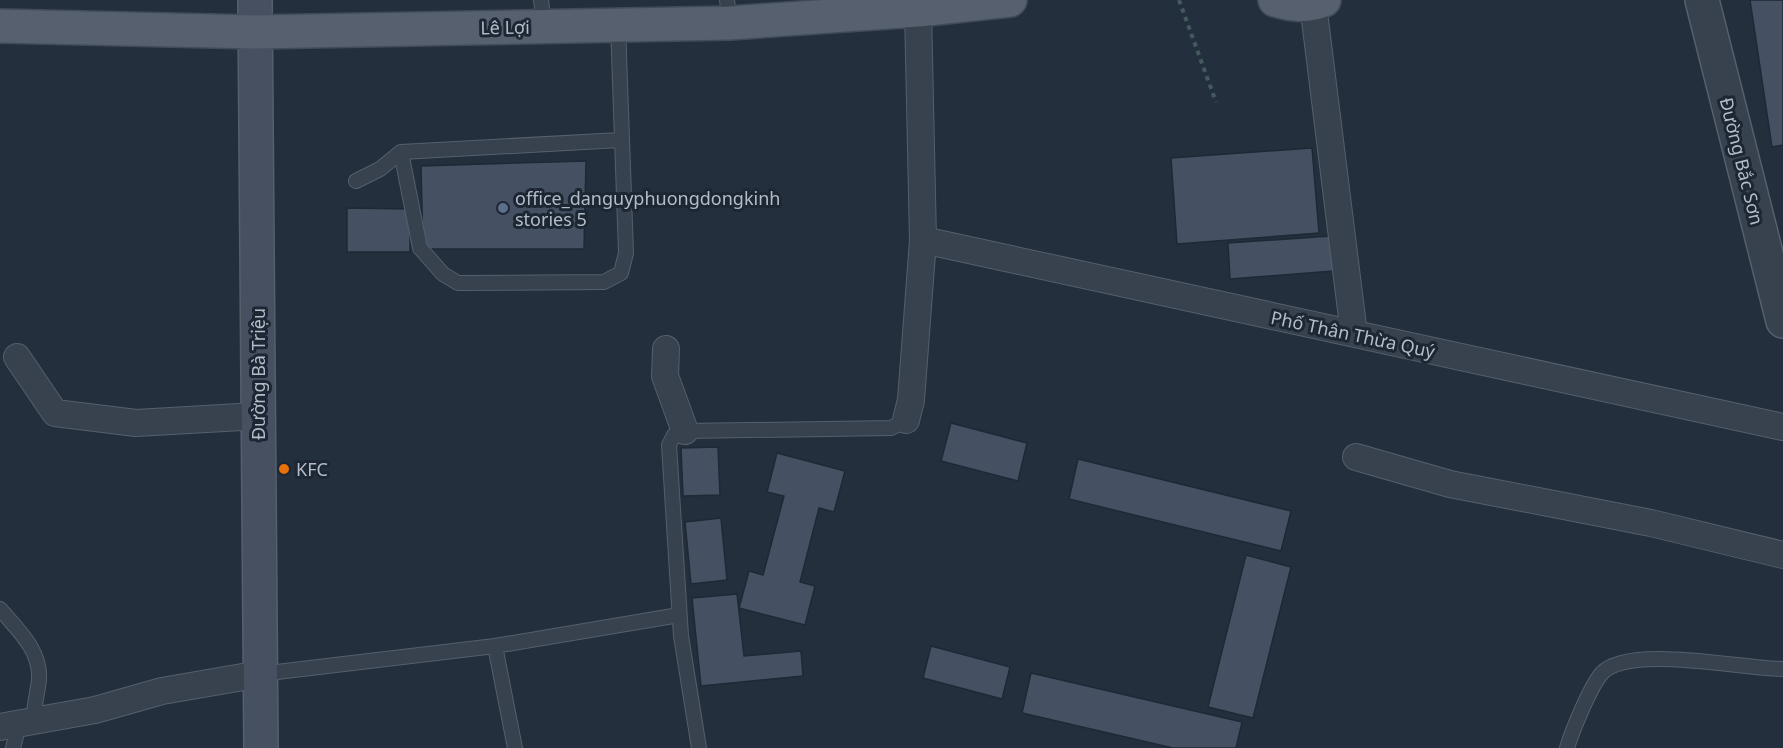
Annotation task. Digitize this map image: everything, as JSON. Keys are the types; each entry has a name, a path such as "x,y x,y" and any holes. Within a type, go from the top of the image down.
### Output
{"main road":[{"name":"Đường Bà Triệu","path":"255,0 261,748"},
{"name":"Lê Lợi","path":"0,26 255,32 542,13 618,25 728,11 918,10 1010,0"},
{"path":"1275,0 1292,5 1319,2"}],"street":[{"name":"Đường Bắc Sơn","path":"1702,0 1783,321"},
{"path":"1319,2 1354,334"},
{"path":"906,420 911,400 923,240 918,10"},
{"name":"Phố Thân Thừa Quý","path":"923,240 1783,427"},
{"path":"666,349 665,376 685,431"},
{"path":"17,357 55,413 136,423 258,416"},
{"path":"1356,457 1450,484 1651,523 1783,555"},
{"path":"16,731 162,691 260,674"}],"lane":[{"path":"401,152 420,248 443,274 458,282 604,282 621,273 626,253 620,140 618,25"},
{"path":"356,181 380,169 401,152 620,140"},
{"path":"697,748 679,615 669,445 674,435 685,431 891,428 906,420"},
{"path":"0,609 28,641 36,659 39,679 16,731"},
{"path":"260,674 495,646 679,615"},
{"path":"495,646 515,748"},
{"path":"1567,748 1573,728 1601,674 1614,663 1651,658 1783,669"}],"path":[{"path":"1179,0 1216,102"}],"building":[{"path":"1750,0 1783,0 1783,145 1772,147"},
{"path":"1312,148 1319,233 1177,244 1171,158"},
{"name":"office_danguyphuongdongkinh stories 5","path":"586,161 584,249 423,249 421,166"},
{"path":"347,208 410,209 410,252 347,252"},
{"path":"1331,236 1333,271 1230,279 1228,243"},
{"path":"951,423 1027,443 1018,481 941,461"},
{"path":"718,447 720,495 683,496 681,448"},
{"path":"777,453 845,471 834,512 819,508 800,582 815,586 805,625 739,608 749,571 763,575 784,496 767,492"},
{"path":"1078,459 1291,511 1281,551 1069,499"},
{"path":"721,518 727,580 691,584 685,522"},
{"path":"1246,555 1291,567 1253,718 1208,707"},
{"path":"737,594 744,656 801,651 803,676 701,686 692,598"},
{"path":"931,646 1010,667 1002,699 923,678"},
{"path":"1031,673 1242,722 1236,748 1173,748 1022,713"}],"place":[{"name":"office_danguyphuongdongkinh stories 5","path":"503,208"},
{"name":"KFC","path":"284,469"}]}
